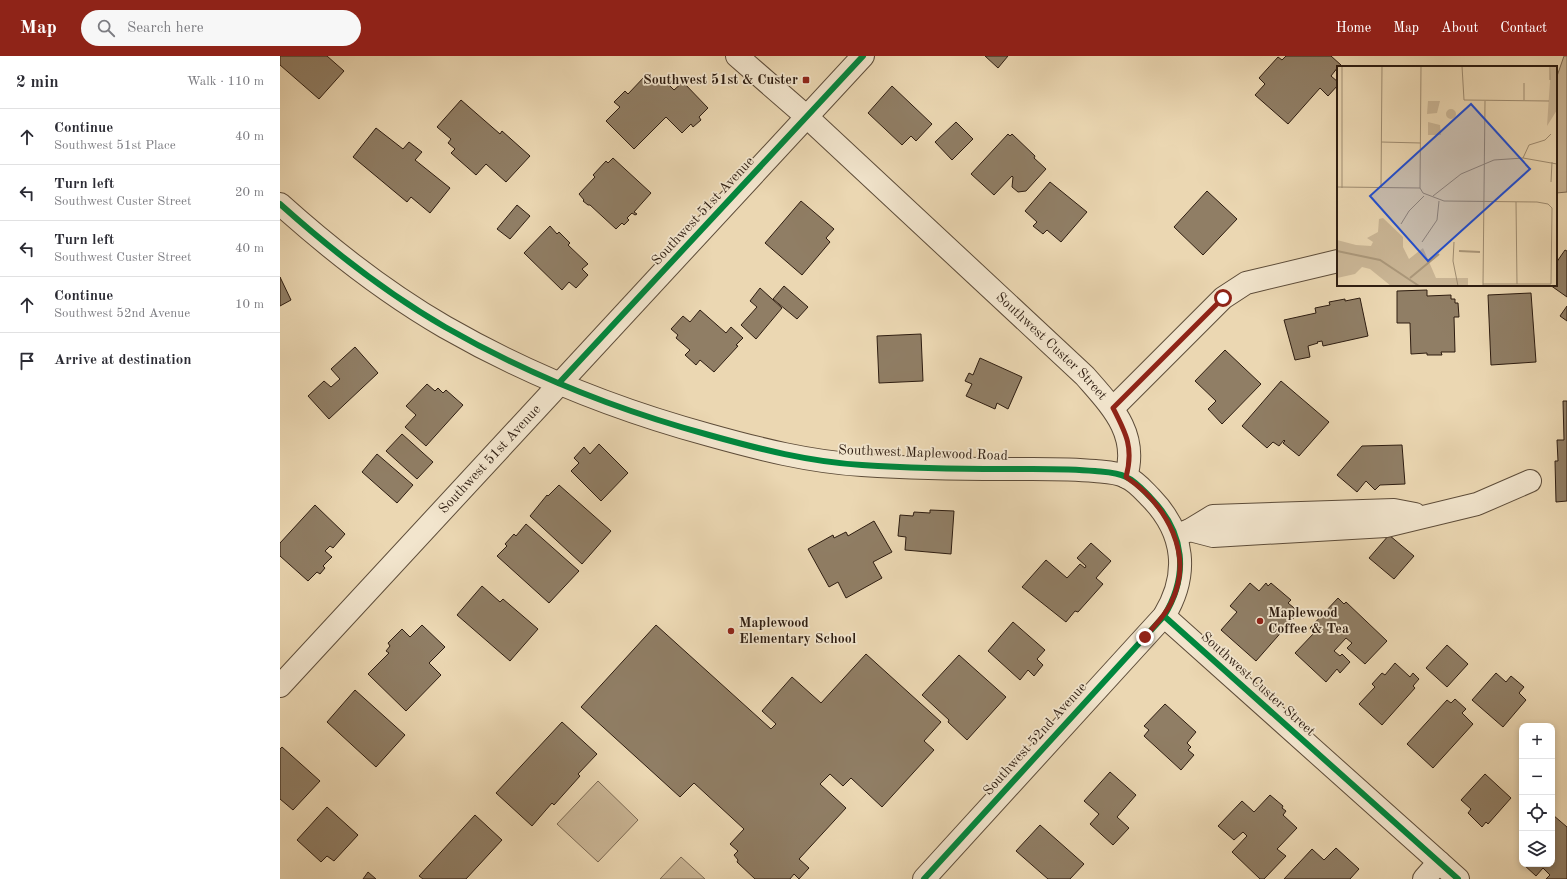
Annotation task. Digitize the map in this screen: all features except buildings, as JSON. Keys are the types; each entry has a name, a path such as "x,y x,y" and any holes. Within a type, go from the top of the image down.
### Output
{"street":[{"name":"Southwest Custer Street","path":"737,56 807,117 1085,376 1113,408 1128,442 1130,457 1126,477"},
{"name":"Southwest 51st Avenue","path":"280,686 863,56"},
{"name":"Southwest Maplewood Road","path":"280,204 342,256 442,325 495,353 559,383 618,406 665,422 734,442 815,460 852,465 887,467 1083,470 1102,471 1126,477"},
{"path":"1113,408 1223,298 1246,283 1337,261"},
{"path":"1126,477 1135,483 1155,502 1182,533 1213,536 1386,526 1477,504 1530,480"},
{"path":"1164,616 1171,604 1178,585 1182,533"},
{"name":"Southwest Custer Street","path":"1164,616 1458,879"},
{"name":"Southwest 52nd Avenue","path":"924,879 1164,616"},
{"path":"1424,879 1439,862"}],"shaded area":[{"path":"1564,56 1567,56 1567,192 1557,193 1557,76"},
{"path":"598,781 638,820 598,862 557,824"},
{"path":"681,857 705,879 660,879"}],"cycle path":[{"path":"559,383 863,56"},
{"path":"280,204 318,237 360,270 402,300 445,327 540,375 640,414 709,435 766,450 823,461 880,466 932,468 1072,469 1111,472 1122,475 1140,486 1162,511 1171,525 1177,540 1180,555 1180,570 1177,585 1172,601 1164,616 924,879"},
{"path":"1164,616 1458,879"}],"place":[{"name":"Southwest 51st & Custer","path":"806,80"},
{"name":"Maplewood Coffee & Tea","path":"1260,621"},
{"name":"Maplewood Elementary School","path":"731,631"}],"route":[{"path":"1145,637 1164,616 1176,593 1180,572 1179,549 1171,526 1155,502 1135,483 1126,477 1130,464 1128,442 1124,429 1113,408 1223,298"}]}
